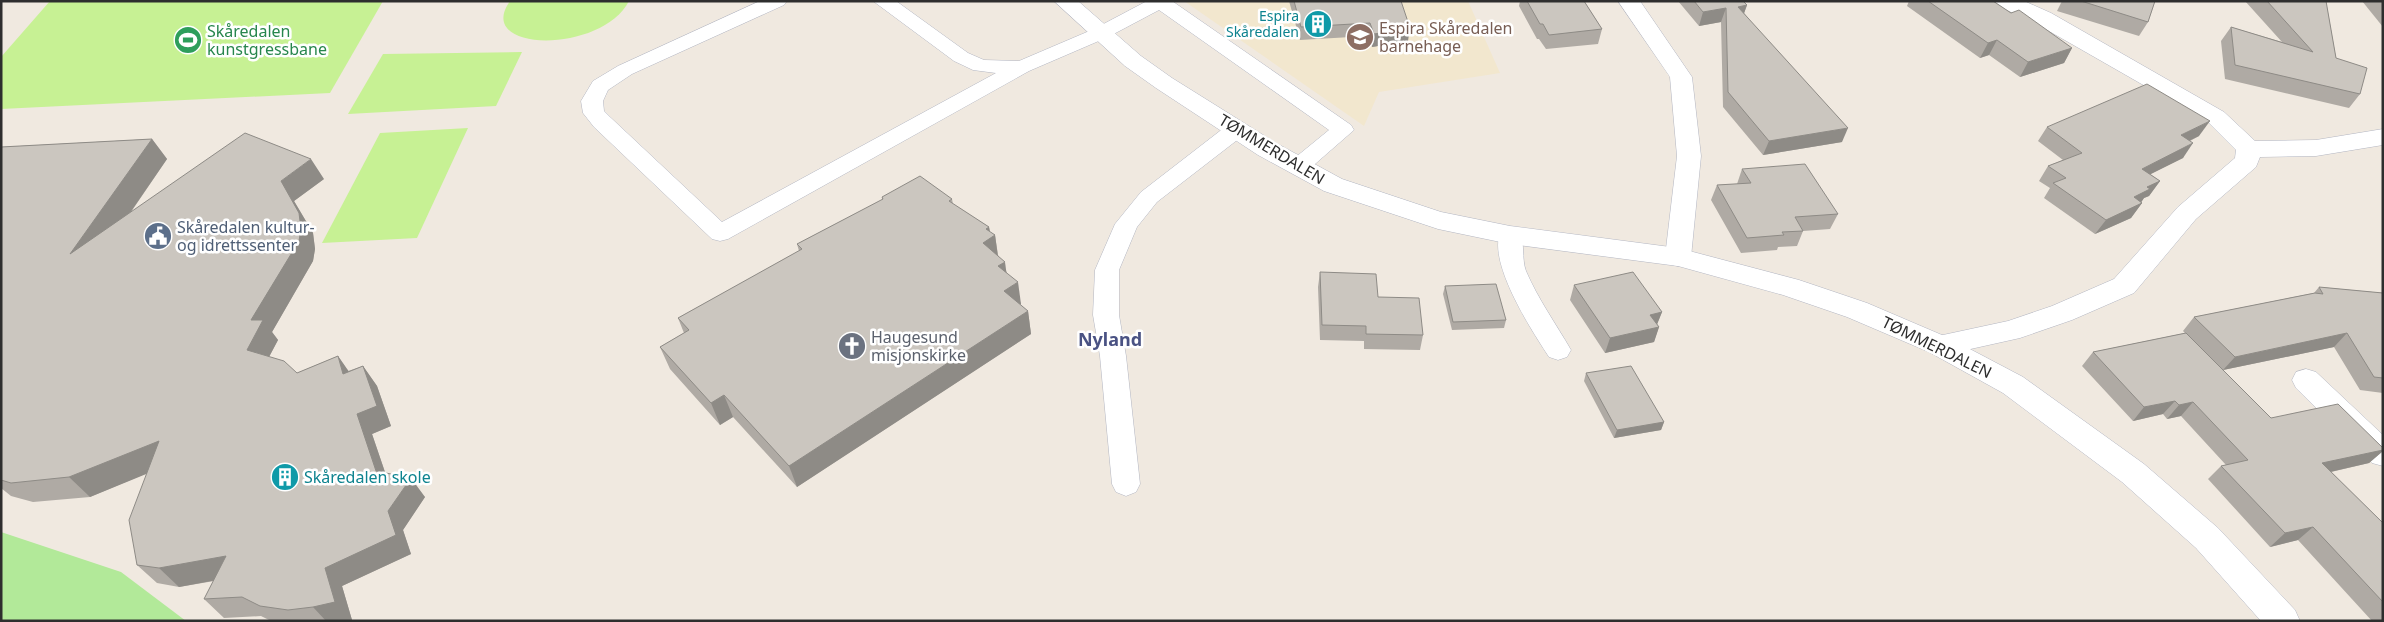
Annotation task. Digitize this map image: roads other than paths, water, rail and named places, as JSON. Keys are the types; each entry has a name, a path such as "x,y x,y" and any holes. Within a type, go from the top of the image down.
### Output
{"street":[{"name":"TØMMERDALEN","path":"1065,1 1133,61 1237,129 1334,185 1438,220 1510,235 1678,257 1789,287 1857,310 1939,345 2013,385 2133,473 2207,538 2283,621"},
{"path":"1628,1 1681,77 1689,156 1678,257"},
{"path":"1939,345 2010,331 2062,313 2124,286 2187,213 2247,161 2248,150 2237,136 2216,117 2043,18 2006,1"},
{"path":"2248,150 2296,150 2383,137"},
{"path":"2306,380 2383,454"}],"lane":[{"path":"777,1 625,70 600,86 592,101 594,113 602,122 720,233 1022,66 1102,33 1160,2 1343,130 1299,166"},
{"path":"883,1 961,57 980,66 1022,66"},
{"path":"1126,484 1114,356 1106,315 1108,270 1127,224 1149,197 1237,129"},
{"path":"1510,235 1513,269 1540,323 1558,350"}],"place":[{"name":"Espira Skåredalen","path":"1318,24"},
{"name":"Espira Skåredalen barnehage","path":"1360,37"},
{"name":"Skåredalen kunstgressbane","path":"188,40"},
{"name":"Skåredalen kultur- og idrettssenter","path":"158,236"},
{"name":"Haugesund misjonskirke","path":"852,346"},
{"name":"Skåredalen skole","path":"285,477"}],"district":[{"name":"Nyland","path":"1110,340"}]}
